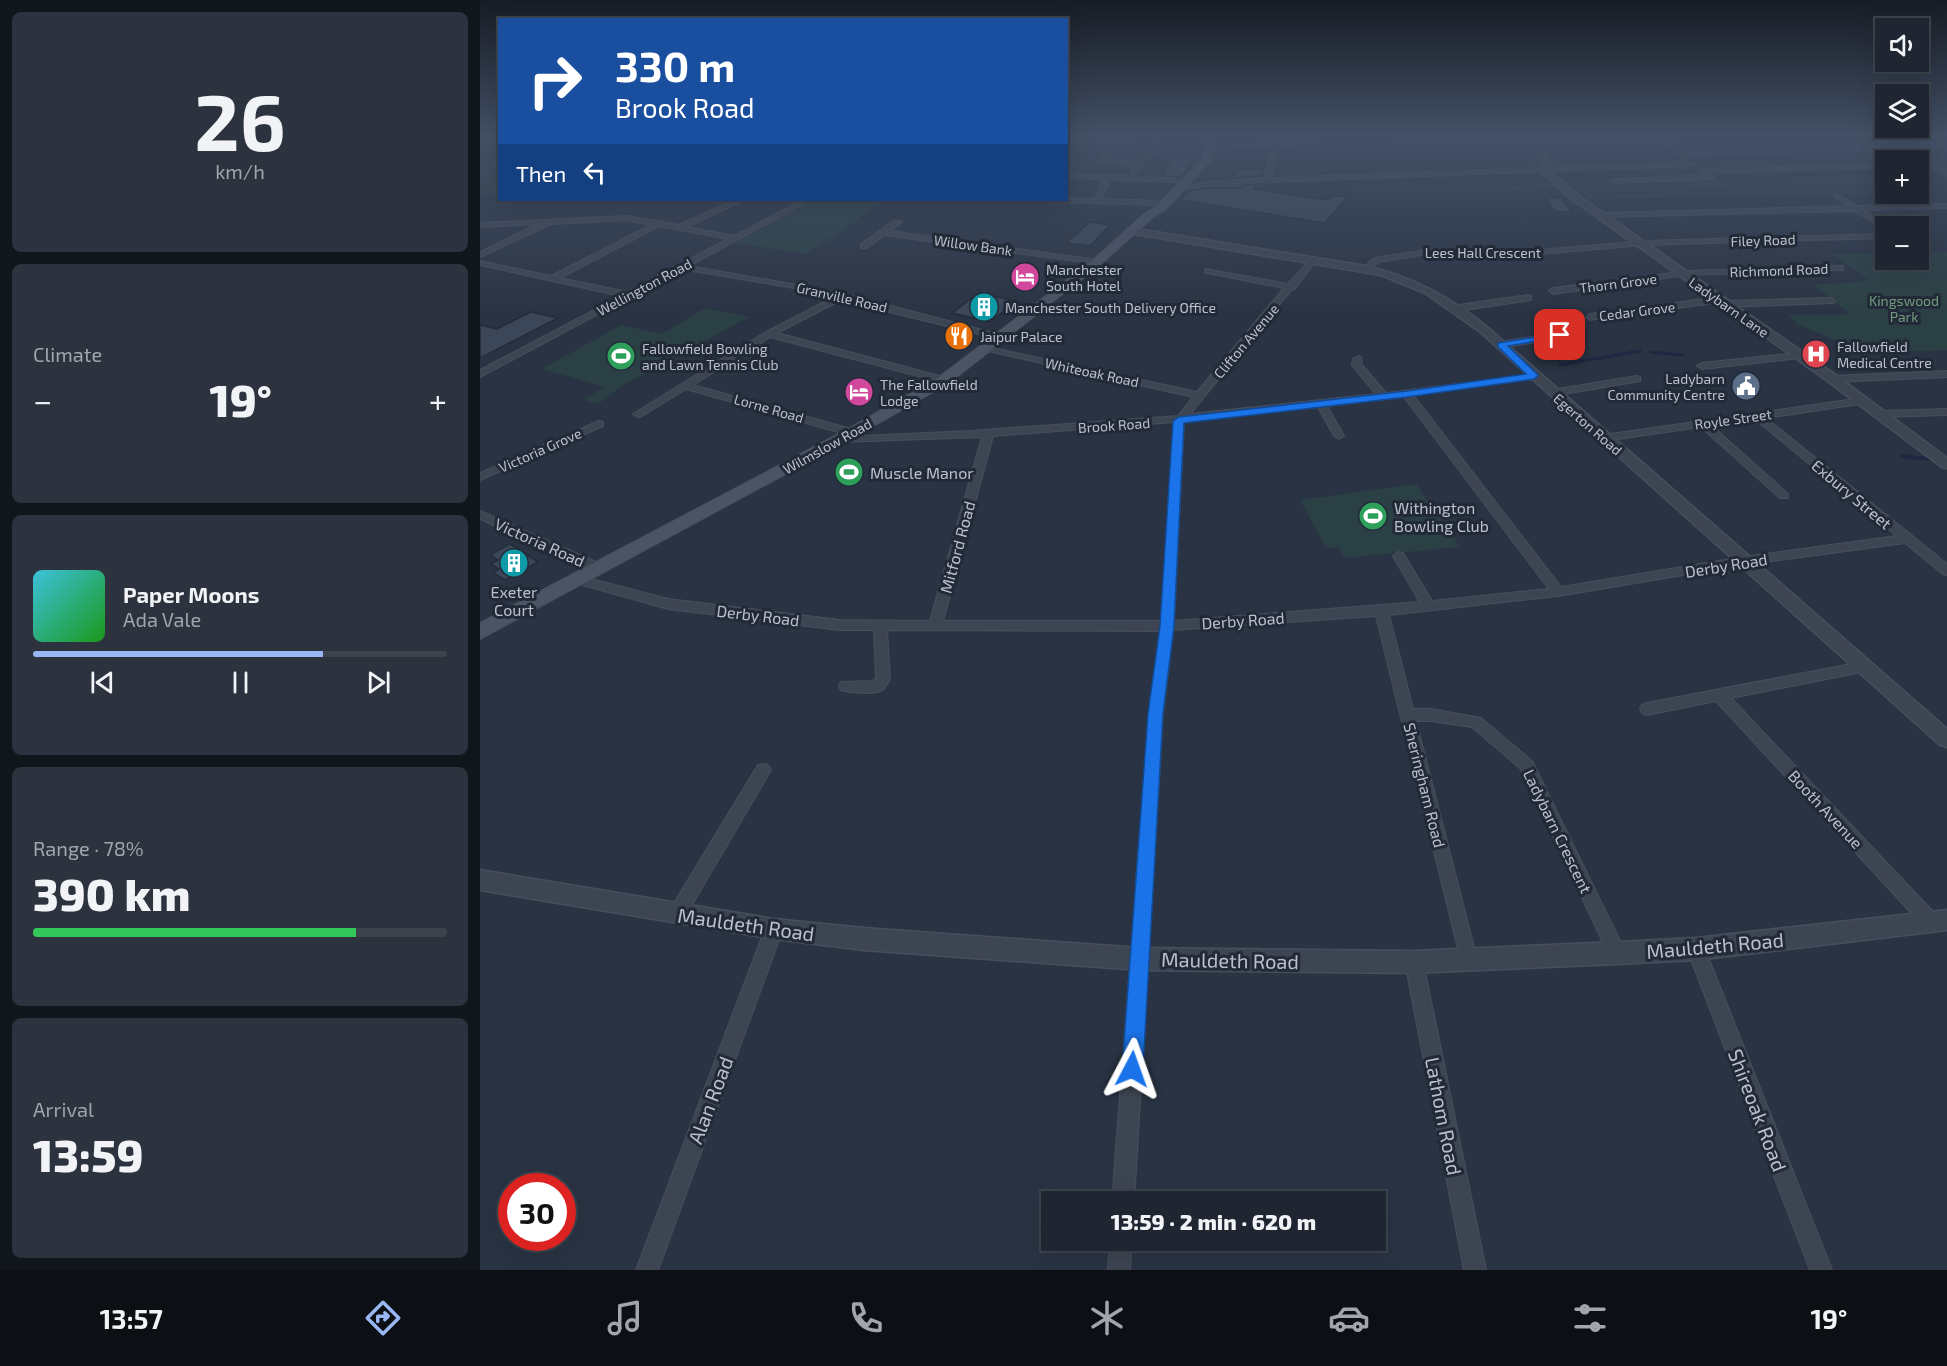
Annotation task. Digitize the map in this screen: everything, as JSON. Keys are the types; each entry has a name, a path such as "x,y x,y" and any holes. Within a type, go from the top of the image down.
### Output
{"main road":[{"name":"Wilmslow Road","path":"480,633 847,435 944,380 1097,262 1174,195"}],"street":[{"path":"1096,201 1099,195"},
{"name":"Ladybarn Lane","path":"1573,195 1833,379 1947,464"},
{"path":"1834,195 1875,221"},
{"path":"1068,200 1166,203"},
{"path":"679,228 738,201"},
{"name":"Wellington Road","path":"480,375 805,201"},
{"path":"1600,215 1947,206"},
{"path":"480,225 620,218 734,238"},
{"path":"480,255 543,227 551,221"},
{"path":"864,246 898,222"},
{"path":"550,279 658,224"},
{"name":"Egerton Road","path":"1136,227 1167,236 1366,269 1422,286 1458,308 1947,740"},
{"name":"Willow Bank","path":"885,233 1097,262"},
{"name":"Filey Road","path":"1640,244 1875,236"},
{"name":"Lees Hall Crescent","path":"1366,269 1377,260 1434,251 1516,254 1640,244"},
{"name":"Clifton Avenue","path":"1179,421 1312,260"},
{"path":"480,263 629,295"},
{"name":"Granville Road","path":"682,267 842,296 1000,336"},
{"name":"Richmond Road","path":"1682,274 1840,268"},
{"path":"1214,270 1292,286"},
{"name":"Thorn Grove","path":"1553,291 1682,274"},
{"path":"638,414 770,334 842,296"},
{"path":"1458,308 1528,298"},
{"name":"Cedar Grove","path":"1590,317 1722,302 1832,301"},
{"path":"1501,345 1579,332"},
{"path":"770,334 944,380"},
{"name":"Whiteoak Road","path":"984,349 1200,396"},
{"path":"1702,366 1798,356"},
{"path":"1358,359 1357,365 1384,396"},
{"path":"1833,379 1947,374"},
{"name":"Brook Road","path":"847,435 872,439 1179,421 1407,394 1534,376"},
{"path":"1552,393 1637,379"},
{"name":"Lorne Road","path":"684,385 847,435"},
{"path":"1407,394 1558,592"},
{"name":"Royle Street","path":"1604,438 1862,401"},
{"path":"1321,404 1339,436"},
{"path":"1881,414 1945,413"},
{"name":"Exbury Street","path":"1757,416 1947,572"},
{"path":"1125,1191 1156,714 1167,626 1179,421"},
{"path":"1703,423 1784,496"},
{"name":"Victoria Grove","path":"480,477 599,424"},
{"name":"Mitford Road","path":"935,625 988,434"},
{"name":"Victoria Road","path":"480,515 601,569"},
{"name":"Derby Road","path":"580,580 668,604 840,626 1167,626 1381,611 1558,592 1743,561 1906,539"},
{"path":"1399,556 1429,606"},
{"name":"Sheringham Road","path":"1381,611 1468,959"},
{"path":"846,686 877,687 883,679 880,626"},
{"path":"1647,709 1862,667"},
{"name":"Booth Avenue","path":"1719,695 1939,921"},
{"name":"Ladybarn Crescent","path":"1408,715 1431,715 1476,722 1527,765 1617,953"},
{"path":"677,914 763,770"},
{"name":"Mauldeth Road","path":"480,880 774,929 864,939 1140,959 1414,962 1617,953 1696,949 1939,921"},
{"name":"Alan Road","path":"647,1270 774,929"},
{"name":"Shireoak Road","path":"1696,949 1821,1270"},
{"name":"Lathom Road","path":"1414,962 1475,1270"},
{"path":"1119,1270 1120,1251"}],"green space":[{"path":"1583,195 1773,195 1589,199"},
{"path":"813,201 882,201 841,232 806,254 735,243"},
{"name":"Kingswood Park","path":"1947,252 1947,350 1860,353 1799,325 1789,315 1850,314 1814,285 1869,281 1833,254 1875,253 1875,270 1929,270 1929,253"},
{"name":"Fallowfield Bowling and Lawn Tennis Club","path":"705,308 749,317 623,385 598,404 584,400 604,387 542,369 621,325 662,334"},
{"name":"Withington Bowling Club","path":"1416,484 1460,547 1344,558 1339,547 1326,548 1300,500"}],"building":[{"path":"1186,195 1296,195 1327,200 1331,196 1348,196 1325,223 1181,200"},
{"path":"1545,198 1561,198 1572,212 1556,212"},
{"path":"1090,222 1110,225 1090,246 1066,243"},
{"name":"Manchester South Delivery Office","path":"979,293 1016,301 990,322 952,313"},
{"path":"531,312 558,318 480,358 480,325 497,329"},
{"name":"Exeter Court","path":"510,544 538,562 505,580 493,573 499,569 491,564 498,560 490,555"}],"waterway":[{"path":"1560,365 1640,351"},
{"path":"1651,352 1683,355"},
{"path":"1901,456 1929,459"}],"place":[{"name":"Manchester South Hotel","path":"1025,277"},
{"name":"Manchester South Delivery Office","path":"984,307"},
{"name":"Jaipur Palace","path":"959,336"},
{"name":"Fallowfield Medical Centre","path":"1816,354"},
{"name":"Fallowfield Bowling and Lawn Tennis Club","path":"621,356"},
{"name":"Ladybarn Community Centre","path":"1746,386"},
{"name":"The Fallowfield Lodge","path":"859,392"},
{"name":"Muscle Manor","path":"849,472"},
{"name":"Withington Bowling Club","path":"1373,516"},
{"name":"Exeter Court","path":"514,563"}],"route":[{"path":"1132,1069 1156,714 1167,626 1179,421 1407,394 1534,376 1501,345 1560,335"}]}
